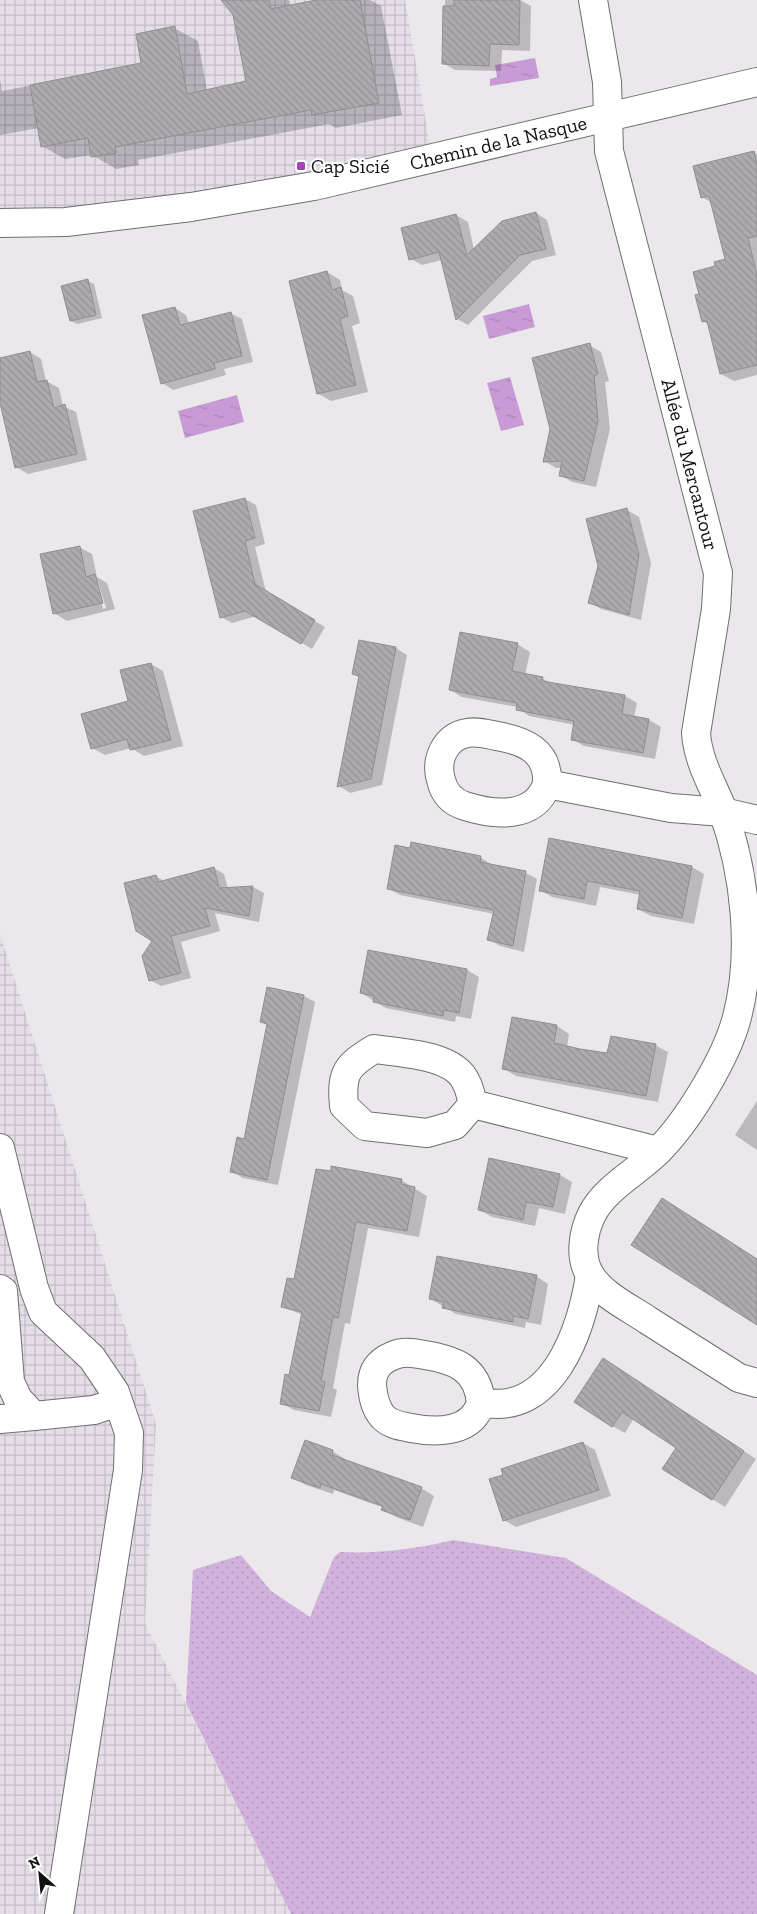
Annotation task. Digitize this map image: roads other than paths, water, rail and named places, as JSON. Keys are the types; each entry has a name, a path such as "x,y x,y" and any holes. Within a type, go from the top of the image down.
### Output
{"street":[{"name":"Allée du Mercantour","path":"481,1402 494,1404 508,1403 528,1396 545,1383 566,1354 586,1304 590,1275 585,1260 584,1238 593,1212 616,1187 658,1151 675,1131 710,1078 726,1047 747,1023 743,976 744,896 739,863 723,812 697,750 696,734 716,609 718,573 609,151 607,82 593,0"},
{"name":"Chemin de la Nasque","path":"0,223 66,222 210,204 314,186 757,82"},
{"path":"547,784 671,808 723,812 757,820"},
{"path":"374,1049 422,1056 448,1062 466,1080 473,1104 455,1125 427,1133 365,1126 344,1106 342,1084 352,1062 374,1049"},
{"path":"473,1104 658,1151"},
{"path":"0,1148 34,1288 43,1312 92,1358 118,1402 129,1432 128,1470 59,1914"},
{"path":"590,1275 600,1287 624,1305 739,1378 757,1383"},
{"path":"0,1288 3,1291 10,1382 18,1399 34,1416"},
{"path":"0,1419 94,1410 118,1402"}],"water":[{"path":"535,58 539,78 490,86 490,79 497,77 495,65"},
{"path":"529,304 535,327 489,339 483,316"},
{"path":"510,377 524,425 501,431 487,383"},
{"path":"237,395 244,422 185,438 178,411"}],"place":[{"name":"Cap Sicié","path":"301,166"}]}
